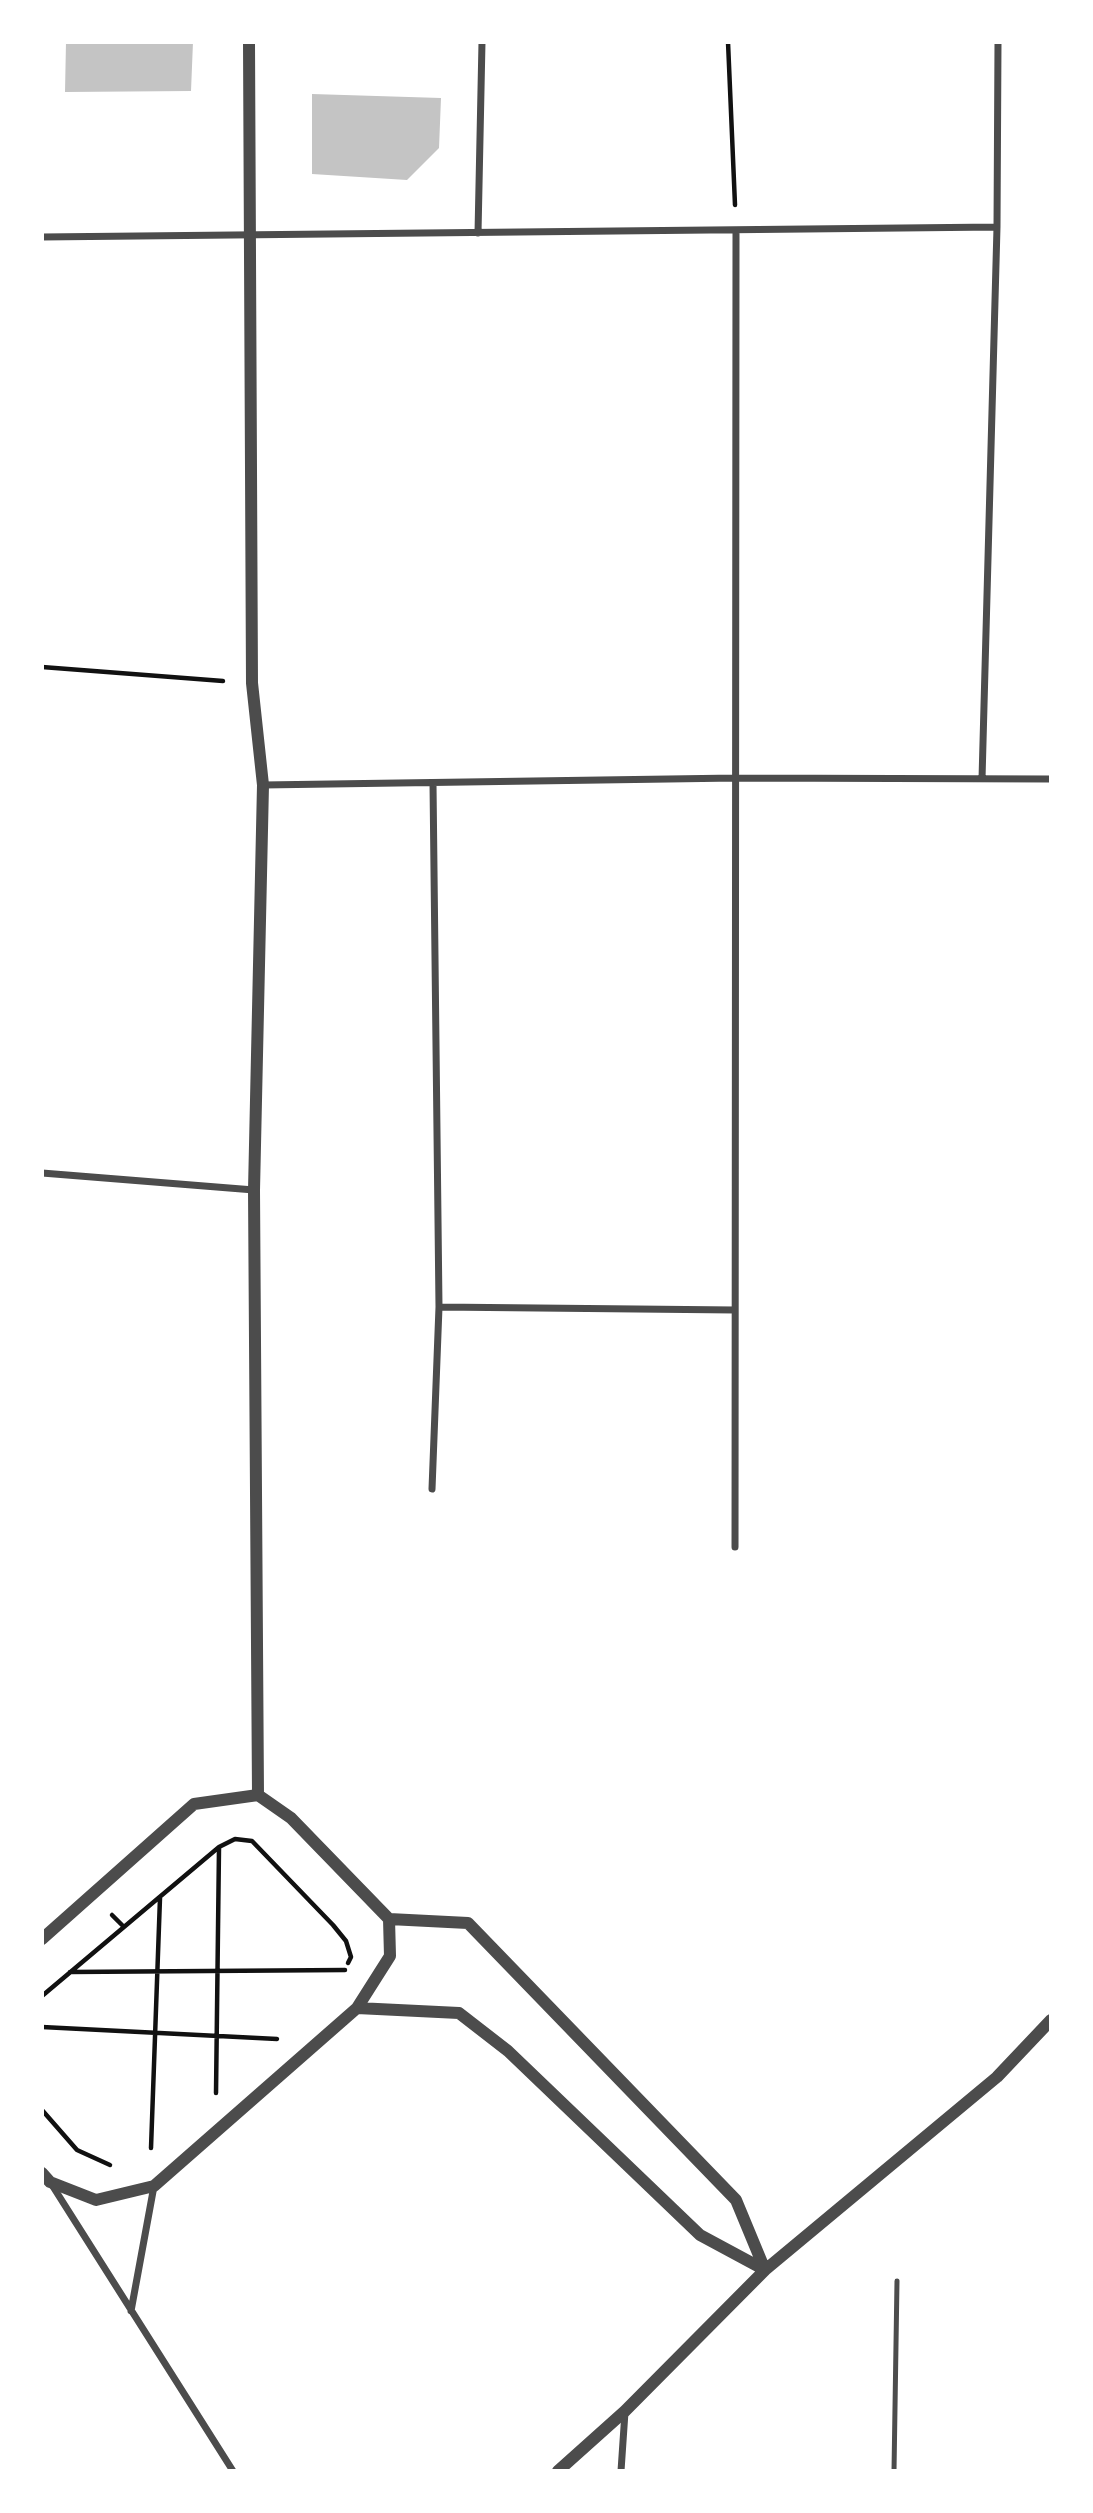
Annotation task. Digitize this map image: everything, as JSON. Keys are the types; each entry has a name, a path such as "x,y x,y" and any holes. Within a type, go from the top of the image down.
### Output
{"street":[{"path":"250,42 252,683 263,785 254,1190 258,1795"},
{"path":"478,233 482,42"},
{"path":"982,779 997,228 998,42"},
{"path":"42,237 997,228"},
{"path":"735,1547 736,230"},
{"path":"263,785 736,778 1051,779"},
{"path":"432,1489 439,1307 433,783"},
{"path":"42,1173 254,1190"},
{"path":"439,1307 735,1310"},
{"path":"42,1939 194,1804 258,1795 291,1818 389,1919 390,1956 357,2008 154,2186 96,2200 46,2177"},
{"path":"389,1919 468,1923 736,2200 765,2270"},
{"path":"357,2008 459,2013 508,2051 700,2235 765,2270"},
{"path":"558,2471 625,2411 765,2270 997,2077 1051,2020"},
{"path":"46,2177 233,2471"},
{"path":"131,2311 154,2186"},
{"path":"621,2471 625,2411"}],"lane":[{"path":"894,2471 897,2281"}],"path":[{"path":"728,42 736,230"},
{"path":"42,667 252,683"},
{"path":"42,1996 219,1847 235,1839 252,1840 346,1941 351,1957 342,1980"},
{"path":"216,2093 219,1847"},
{"path":"152,2148 160,1897"},
{"path":"70,1972 345,1970"},
{"path":"42,2027 278,2039"},
{"path":"270,2046 288,2030"},
{"path":"206,2101 225,2084"},
{"path":"42,2110 78,2150 103,2164 121,2168"},
{"path":"144,2155 161,2140"}],"building":[{"path":"66,42 193,42 191,91 65,92"},
{"path":"312,94 441,98 439,148 407,180 312,174"}]}
